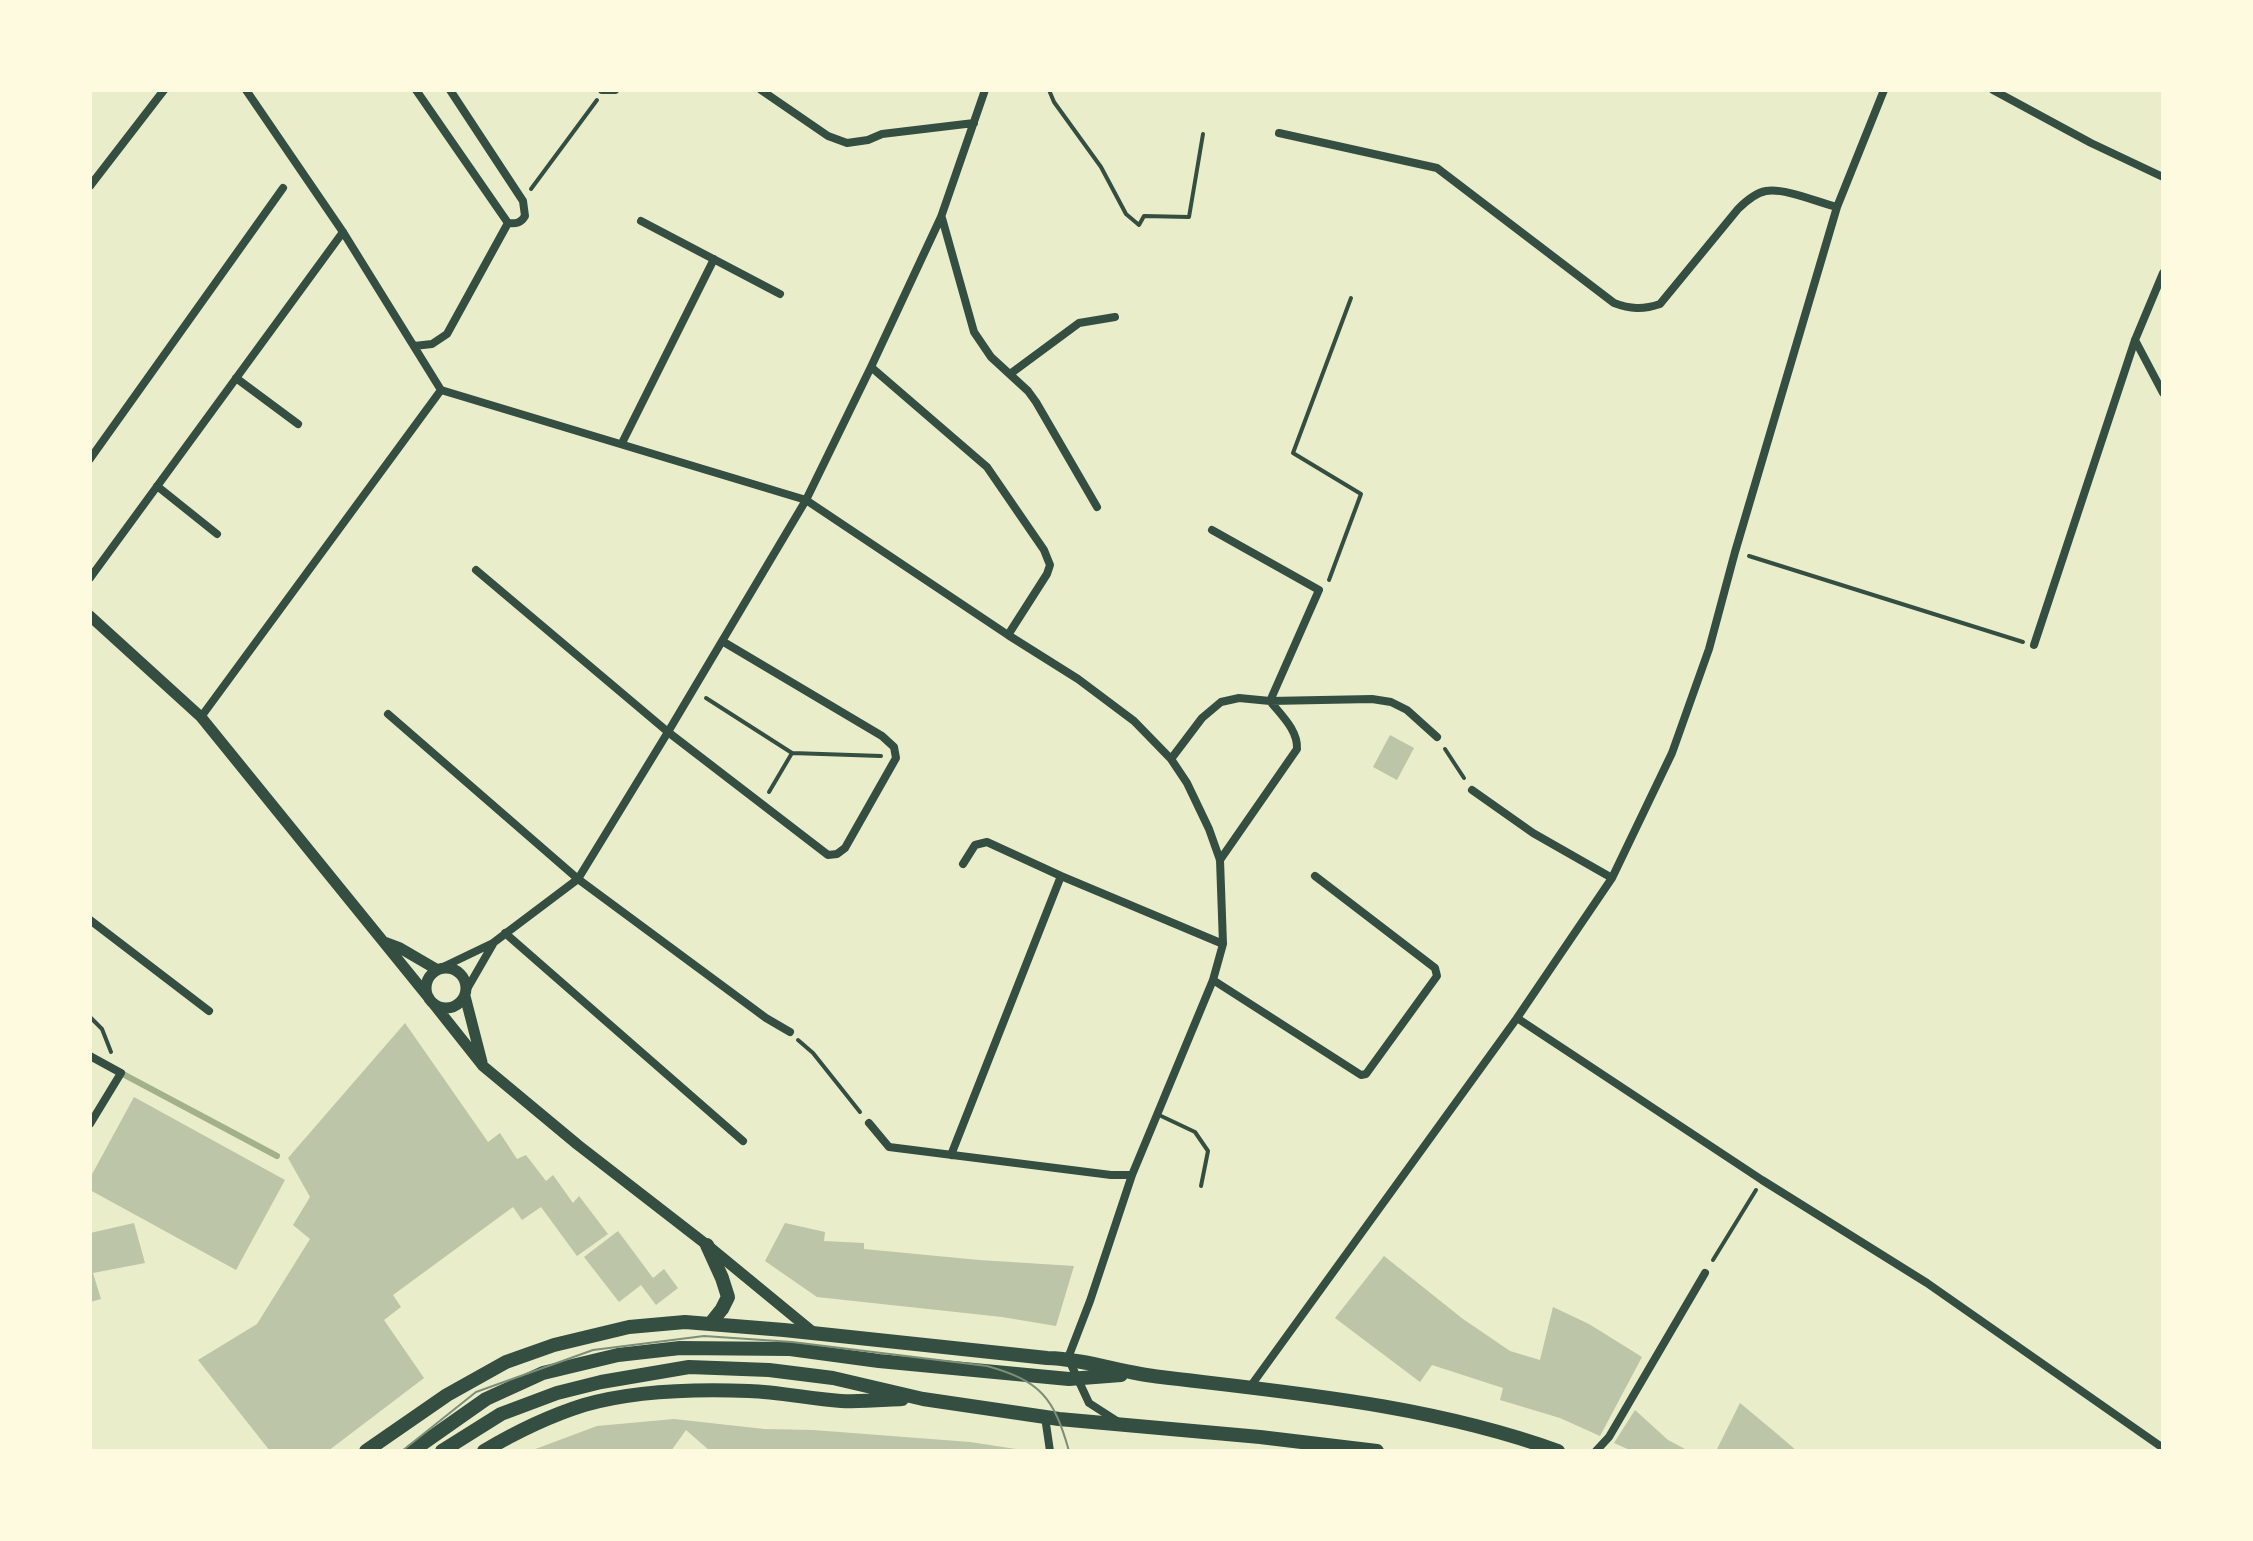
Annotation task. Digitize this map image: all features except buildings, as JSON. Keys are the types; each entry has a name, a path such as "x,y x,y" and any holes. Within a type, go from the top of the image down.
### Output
{"main road":[{"path":"707,1245 728,1297 710,1324"},
{"path":"366,1451 447,1395 506,1362 608,1330 685,1322 1068,1358 1135,1374 1401,1409 1468,1423 1558,1451"},
{"path":"412,1451 486,1399 543,1373 633,1353 680,1348 790,1349 1014,1374 1077,1378 1135,1374"},
{"path":"1014,1374 1044,1370 1062,1364 1068,1358"},
{"path":"442,1451 501,1414 557,1393 689,1367 769,1370 833,1378 923,1399 1045,1417 1377,1451"},
{"path":"484,1451 551,1417 586,1405 621,1398 693,1390 752,1391 843,1401 923,1399"}],"street":[{"path":"90,186 164,90"},
{"path":"246,90 343,232 441,390 806,500 1078,679 1134,721 1171,759 1196,799 1220,860 1223,944 1213,980 1132,1175 1068,1358 1089,1403 1122,1425"},
{"path":"416,90 508,223 522,221 525,216 523,201 450,90"},
{"path":"603,90 615,90"},
{"path":"761,90 828,136 847,143 882,134 974,123"},
{"path":"493,943 457,1005 444,1008 431,1001 426,992 427,979 440,968 493,943 578,879 668,732 806,500 941,217 985,90"},
{"path":"1249,1388 1517,1018 1612,878 1672,753 1709,649 1837,207 1884,90"},
{"path":"1993,90 2091,143 2163,177"},
{"path":"1279,133 1437,168 1614,303 1629,308 1648,308 1660,304 1738,209 1748,199 1764,191 1784,192 1837,207"},
{"path":"90,459 283,188"},
{"path":"941,217 974,332 991,357 1036,402 1097,507"},
{"path":"641,221 780,294"},
{"path":"414,346 432,344 447,334 508,223"},
{"path":"90,578 343,232"},
{"path":"622,443 714,259"},
{"path":"2034,645 2135,340 2163,273"},
{"path":"1010,374 1079,323 1115,317"},
{"path":"2135,340 2163,393"},
{"path":"871,367 987,467 1044,550 1050,565 1047,574 1008,635"},
{"path":"236,378 298,424"},
{"path":"201,717 441,390"},
{"path":"157,486 217,534"},
{"path":"1212,530 1319,590 1270,701"},
{"path":"476,570 668,732 828,855 837,854 845,848 896,758 894,747 882,736 722,641"},
{"path":"90,616 201,717 483,1066 814,1333"},
{"path":"1171,759 1202,718 1221,702 1239,698 1270,701 1372,699 1391,702 1407,710 1437,737"},
{"path":"1220,860 1297,749 1298,741 1293,730 1270,701"},
{"path":"388,714 578,879 766,1018 790,1032"},
{"path":"1472,790 1533,833 1612,878"},
{"path":"963,864 975,845 987,842 1223,944"},
{"path":"951,1155 1061,876"},
{"path":"1213,980 1361,1075 1366,1074 1437,972 1315,876"},
{"path":"90,920 209,1011"},
{"path":"505,933 743,1141"},
{"path":"382,941 440,968 455,969 464,977 483,1066"},
{"path":"1517,1018 1762,1180 1927,1283 2163,1448"},
{"path":"90,1056 121,1073 90,1124"},
{"path":"869,1123 889,1147 1111,1175 1132,1175"},
{"path":"1596,1451 1609,1437 1705,1273"},
{"path":"1045,1417 1050,1451"}],"lane":[{"path":"1157,1114 1195,1132 1208,1151 1201,1186"}],"path":[{"path":"523,201 603,90"},
{"path":"1049,90 1054,102 1101,167 1126,214 1139,225 1144,216 1189,217 1203,134"},
{"path":"1319,590 1331,578 1361,494 1293,453 1351,298"},
{"path":"1735,552 2034,645"},
{"path":"710,700 792,753 896,758"},
{"path":"1437,737 1472,790"},
{"path":"768,794 792,753"},
{"path":"90,1019 102,1029 121,1073"},
{"path":"790,1032 813,1053 869,1123"},
{"path":"1705,1273 1762,1180"}],"waterway":[{"path":"121,1073 277,1156"}],"tram line":[{"path":"402,1451 476,1392 593,1350 704,1336 792,1342 987,1366 1020,1378 1043,1394 1057,1417 1069,1451"}]}
